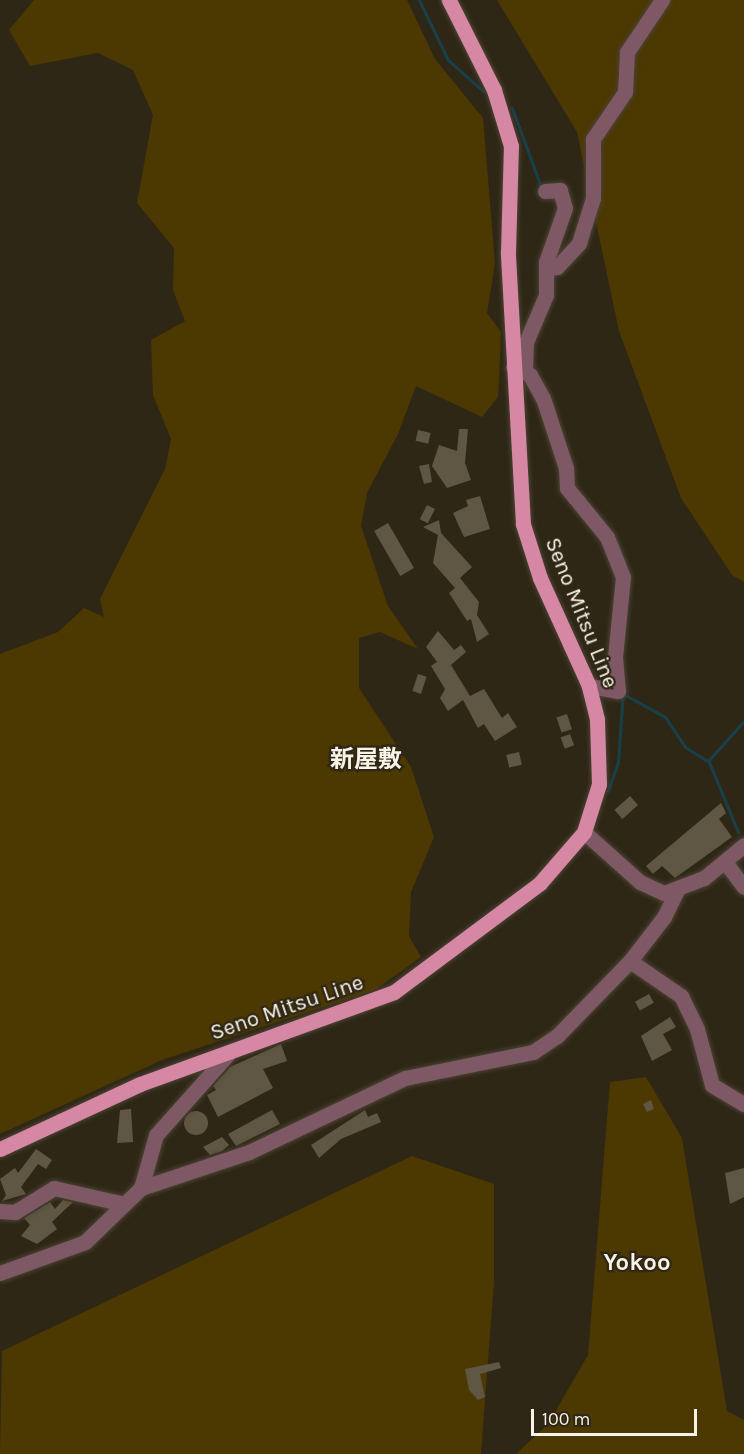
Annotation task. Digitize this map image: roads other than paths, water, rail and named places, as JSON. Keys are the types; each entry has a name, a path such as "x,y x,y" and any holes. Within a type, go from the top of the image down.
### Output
{"main road":[{"name":"Seno Mitsu Line","path":"0,1149 140,1084 394,992 540,883 584,832 601,760 589,686 540,578 523,524 511,146 494,90 449,0"}],"street":[{"path":"552,268 583,232 593,198 589,153 602,119 625,92 627,52 662,0"},
{"path":"545,191 560,190 565,208 546,295 526,342 519,368 543,398 566,468 567,488 607,537 623,577 615,657 618,691 589,686"},
{"path":"584,832 640,882 657,892 676,892 725,862 744,845"},
{"path":"725,862 744,887"},
{"path":"0,1273 85,1242 120,1203 141,1188 249,1152 405,1078 533,1052 557,1036 630,961 664,917 676,892"},
{"path":"630,961 681,996 712,1085 744,1104"},
{"path":"141,1188 156,1135 230,1052"},
{"path":"0,1211 15,1212 54,1188 120,1203"}],"waterway":[{"path":"419,0 448,60 483,91"},
{"path":"512,108 541,187"},
{"path":"618,545 626,566"},
{"path":"608,791 618,762 623,691"},
{"path":"625,695 665,717 685,747 709,762 738,832"},
{"path":"708,761 744,721"}],"district":[{"name":"新屋敷","path":"366,760"},
{"name":"Yokoo","path":"637,1263"}]}
